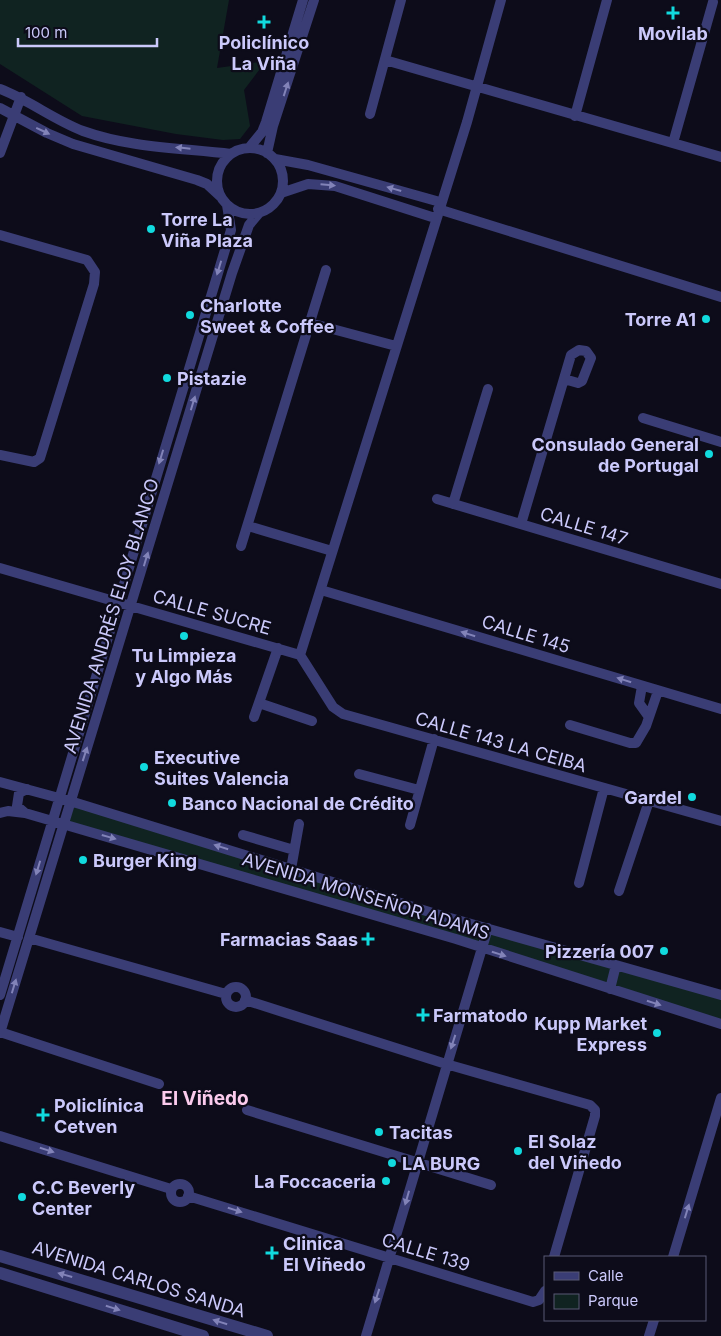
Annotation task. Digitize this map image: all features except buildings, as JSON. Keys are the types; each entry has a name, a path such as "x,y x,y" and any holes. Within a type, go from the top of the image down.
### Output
{"street":[{"path":"224,200 217,185 218,173 222,162 231,154 249,148 262,132 304,0"},
{"path":"0,108 47,133 87,148 198,180 207,184 224,200 245,214 259,213 274,204 281,194 283,176 271,156 273,126 314,0"},
{"path":"370,114 401,0"},
{"path":"300,655 476,88 501,0"},
{"path":"575,116 608,0"},
{"path":"673,143 714,2"},
{"path":"385,60 476,88 721,157"},
{"path":"0,89 21,97 81,130 110,139 231,154"},
{"path":"0,153 21,97"},
{"path":"249,148 271,156 308,165 438,210 721,297"},
{"path":"281,194 308,184 335,186 438,210"},
{"name":"AVENIDA ANDRÉS ELOY BLANCO","path":"65,799 118,601 231,230 224,200"},
{"name":"AVENIDA ANDRÉS ELOY BLANCO","path":"0,995 18,936 132,606 240,248 249,225 259,213"},
{"path":"0,235 87,260 95,272 94,284 40,458 34,462 24,462 0,455"},
{"path":"241,546 326,270"},
{"path":"310,323 396,346"},
{"path":"521,524 564,379"},
{"path":"453,504 488,389"},
{"path":"643,418 721,442"},
{"name":"CALLE 147","path":"437,499 721,584"},
{"path":"248,526 332,551"},
{"name":"CALLE SUCRE","path":"0,568 300,655"},
{"name":"CALLE 145","path":"321,590 721,709"},
{"path":"254,717 278,648"},
{"name":"CALLE 143 LA CEIBA","path":"300,655 333,707 343,714 721,821"},
{"path":"642,686 638,704 649,717"},
{"path":"570,725 634,744 641,737 658,690"},
{"path":"259,703 312,722"},
{"path":"410,825 434,739"},
{"path":"359,774 419,790"},
{"name":"AVENIDA MONSEÑOR ADAMS","path":"0,782 65,799 488,928 721,994"},
{"path":"579,883 604,788"},
{"path":"25,813 17,806 17,800 19,794 28,789"},
{"path":"619,891 649,801"},
{"name":"AVENIDA MONSEÑOR ADAMS","path":"0,813 8,810 57,822 482,948 721,1024"},
{"name":"AVENIDA ANDRÉS ELOY BLANCO","path":"0,1032 28,938 57,822"},
{"path":"291,869 299,824"},
{"path":"243,835 294,850"},
{"path":"366,1336 488,928"},
{"path":"0,932 18,936"},
{"path":"28,938 226,994 226,1000 233,1006 239,1006 245,1000 446,1064 590,1105 595,1110 596,1116 554,1256"},
{"path":"610,989 616,965"},
{"path":"0,1032 159,1084"},
{"path":"673,1256 721,1098"},
{"path":"247,1110 418,1160 491,1185"},
{"name":"CALLE 139","path":"0,1136 171,1189 172,1198 177,1202 184,1201 188,1196 533,1302 542,1295"},
{"name":"AVENIDA CARLOS SANDA","path":"0,1256 267,1336"},
{"name":"AVENIDA CARLOS SANDA","path":"0,1273 182,1333 203,1336"},
{"path":"649,1336 654,1321"}],"green space":[{"path":"0,0 229,0 217,68 266,61 244,90 250,126 240,139 223,140 176,134 82,116 0,64"},
{"path":"70,801 721,995 721,1022 62,823"}],"place":[{"name":"Movilab","path":"673,13"},
{"name":"Policlínico La Viña","path":"264,22"},
{"name":"Torre La Viña Plaza","path":"151,229"},
{"name":"Charlotte Sweet & Coffee","path":"190,315"},
{"name":"Torre A1","path":"706,319"},
{"name":"Pistazie","path":"167,378"},
{"name":"Consulado General de Portugal","path":"709,454"},
{"name":"Tu Limpieza y Algo Más","path":"184,636"},
{"name":"Executive Suites Valencia","path":"144,767"},
{"name":"Gardel","path":"692,797"},
{"name":"Banco Nacional de Crédito","path":"172,803"},
{"name":"Burger King","path":"83,860"},
{"name":"Farmacias Saas","path":"368,939"},
{"name":"Pizzería 007","path":"664,951"},
{"name":"Farmatodo","path":"423,1015"},
{"name":"Kupp Market Express","path":"657,1033"},
{"name":"Policlínica Cetven","path":"43,1115"},
{"name":"Tacitas","path":"379,1132"},
{"name":"El Solaz del Viñedo","path":"518,1151"},
{"name":"LA BURG","path":"392,1163"},
{"name":"La Foccaceria","path":"386,1181"},
{"name":"C.C Beverly Center","path":"22,1197"},
{"name":"Clinica El Viñedo","path":"272,1253"}],"district":[{"name":"El Viñedo","path":"205,1098"}]}
